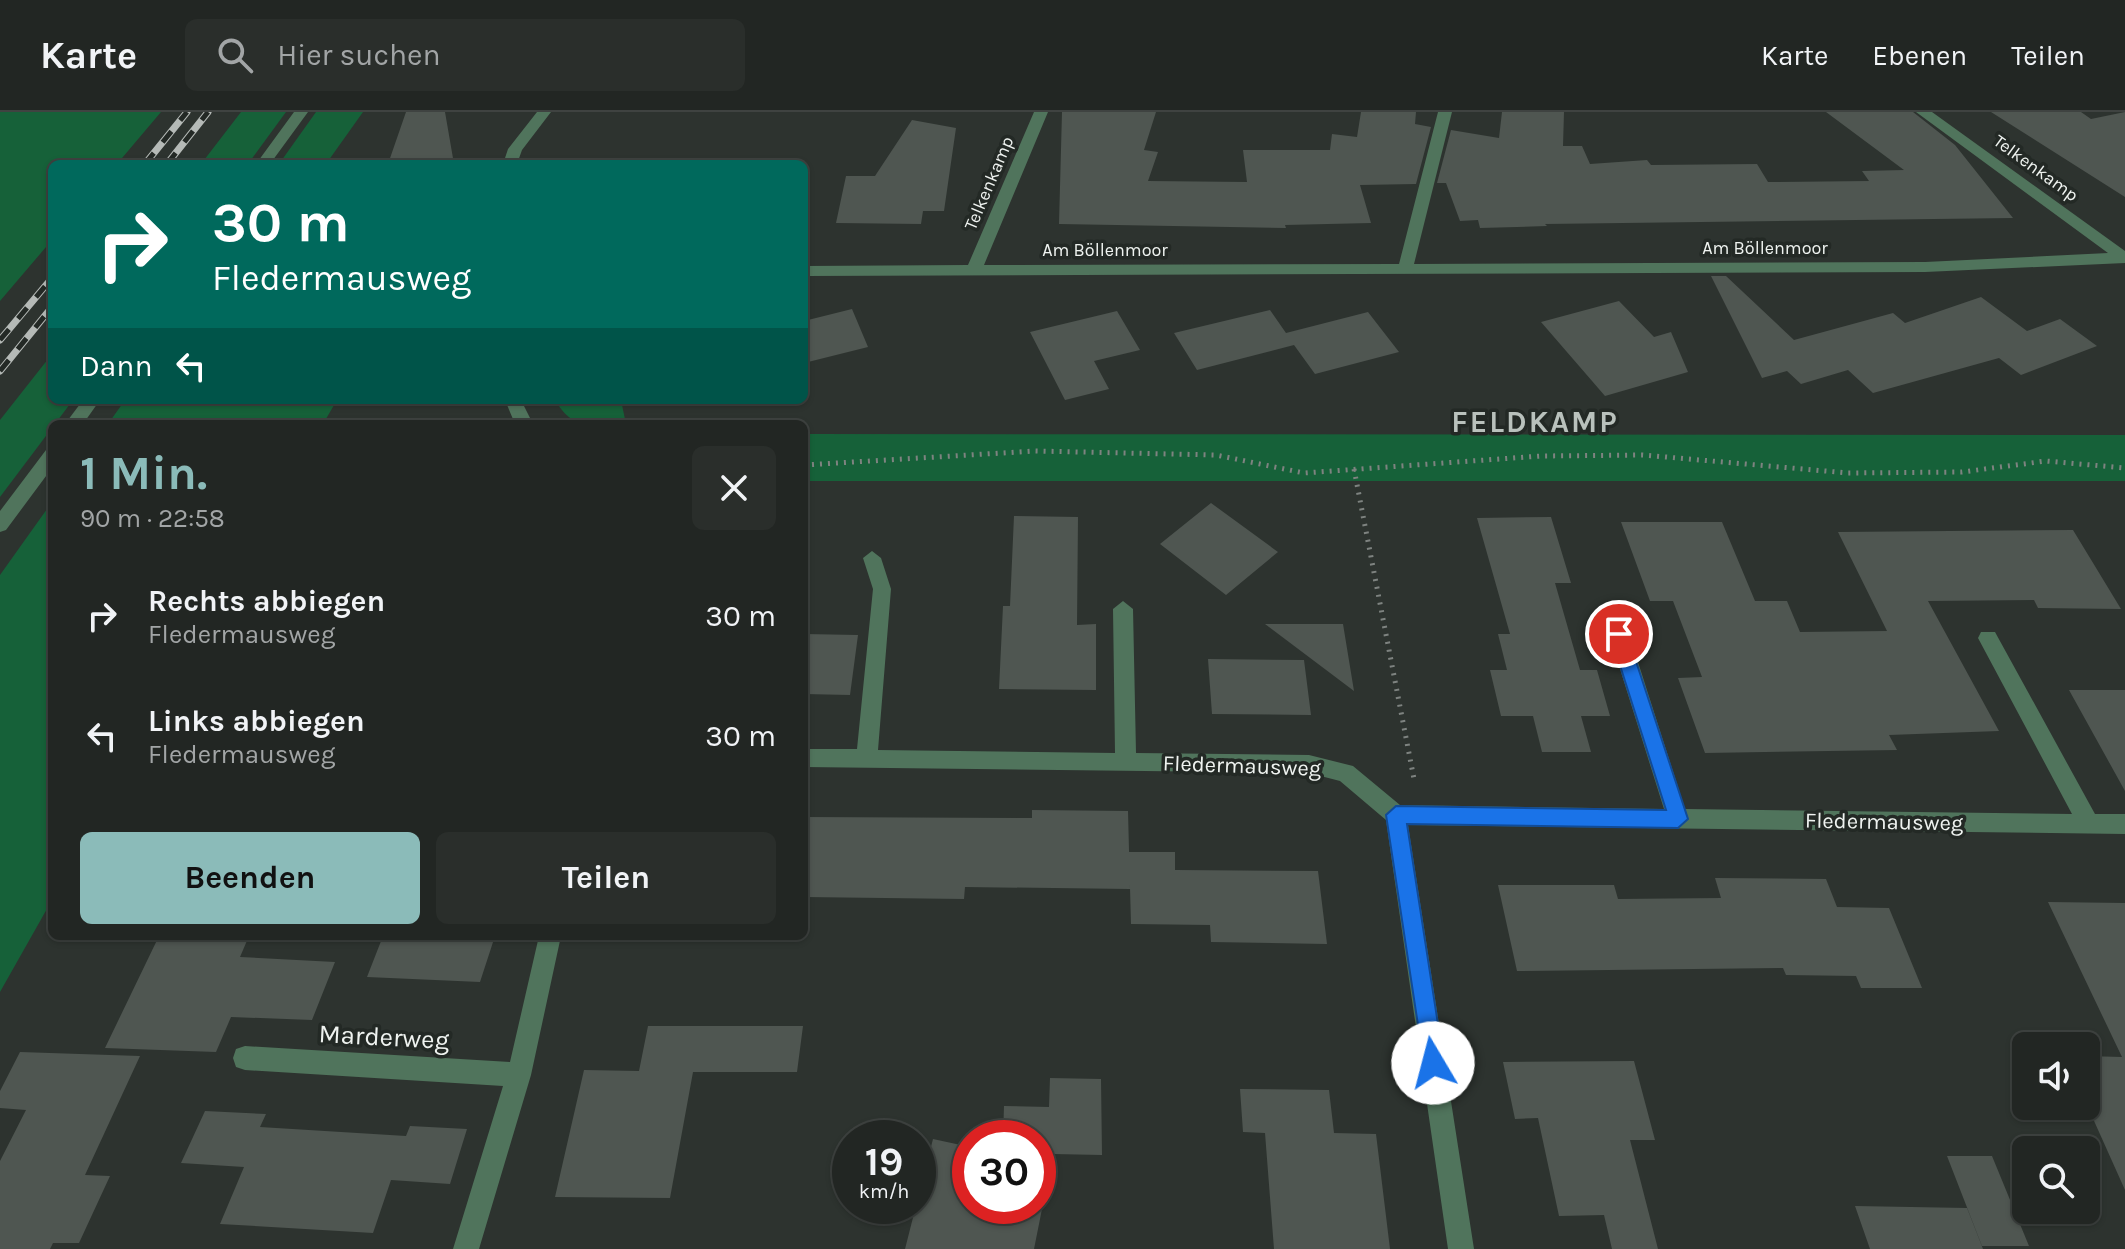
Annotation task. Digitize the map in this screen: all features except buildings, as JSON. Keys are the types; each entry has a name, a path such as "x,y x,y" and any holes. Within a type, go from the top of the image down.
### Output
{"street":[{"path":"266,160 301,112"},
{"path":"511,160 515,149 544,112"},
{"name":"Telkenkamp","path":"974,270 1041,112"},
{"path":"1405,271 1445,112"},
{"name":"Telkenkamp","path":"1923,112 2125,257"},
{"name":"Am Böllenmoor","path":"808,271 1925,267 2125,257"},
{"path":"0,525 48,460"},
{"path":"867,759 882,589 872,558"},
{"path":"1123,609 1126,763"},
{"path":"1619,634 1678,819"},
{"path":"1988,638 2089,824"},
{"name":"Fledermausweg","path":"808,758 1309,764 1346,773 1396,815 2125,824"},
{"path":"1396,815 1461,1249"},
{"path":"466,1249 519,1075 549,940"},
{"name":"Marderweg","path":"245,1058 519,1075"}],"path":[{"path":"808,465 1035,451 1216,455 1304,473 1541,456 1643,455 1848,473 1962,472 2046,461 2125,468"},
{"path":"1354,469 1421,815"}],"green space":[{"path":"0,112 161,112 120,160 48,160 48,245 0,301"},
{"path":"241,112 286,112 251,160 204,160"},
{"path":"316,112 363,112 329,160 282,160"},
{"path":"48,359 48,404 70,404 58,420 48,420 48,433 0,497 0,420"},
{"path":"122,404 335,404 325,420 111,420"},
{"path":"558,404 622,404 625,420 574,420"},
{"path":"808,434 2125,435 2125,481 808,481"},
{"path":"48,508 48,907 0,992 0,575"}],"railway":[{"path":"148,160 187,112"},
{"path":"170,160 208,112"},
{"path":"0,340 48,283"},
{"path":"0,371 48,312"}],"district":[{"name":"FELDKAMP","path":"1535,422"}],"route":[{"path":"1433,1063 1396,815 1678,819 1619,634"}]}
